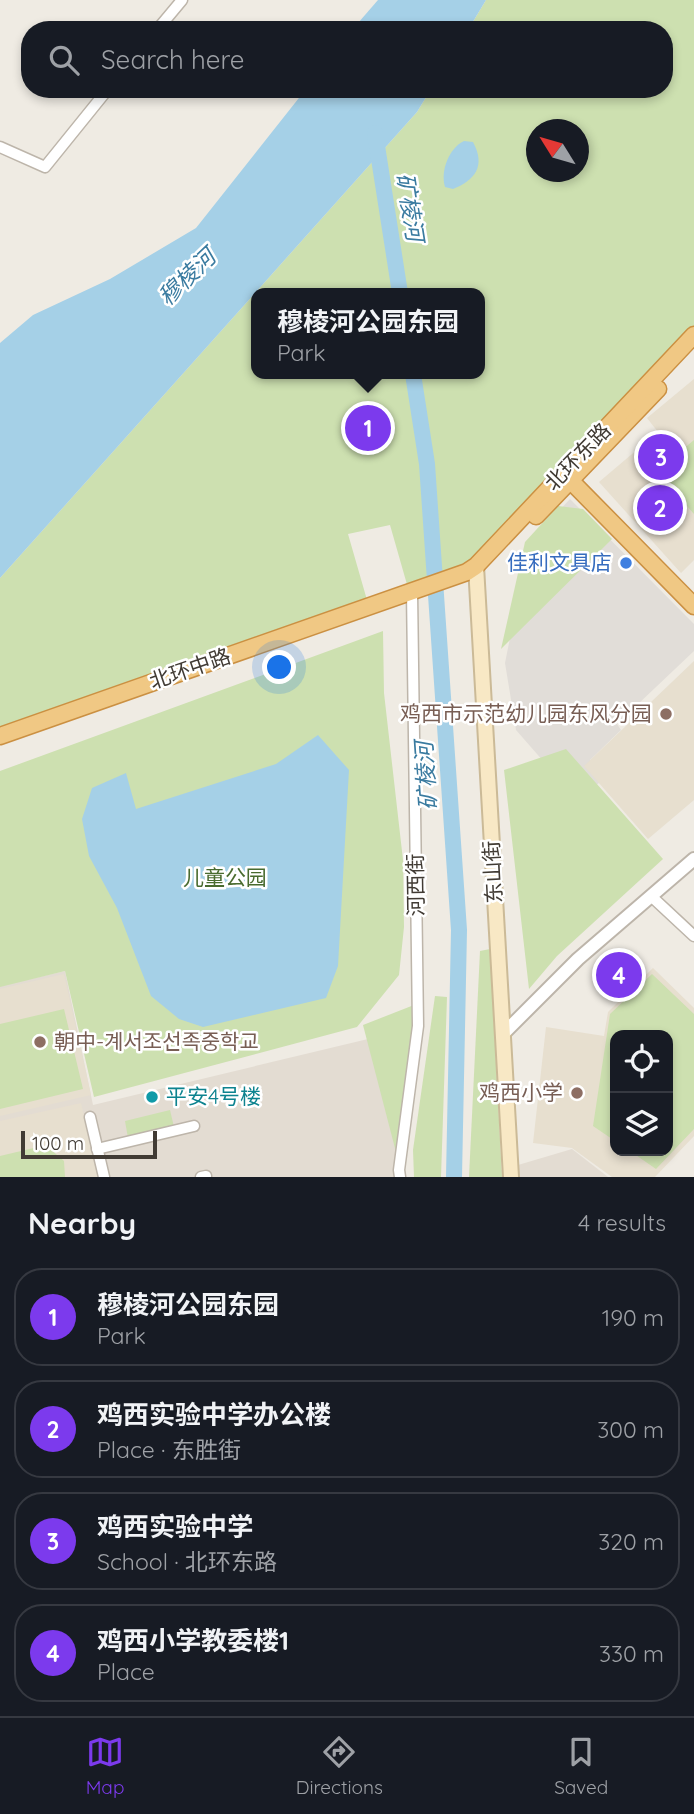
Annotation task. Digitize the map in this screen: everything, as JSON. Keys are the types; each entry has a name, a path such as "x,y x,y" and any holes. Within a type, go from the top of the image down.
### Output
{"highway":[{"name":"北环东路","path":"459,580 476,572 694,335"},
{"name":"北环东路","path":"567,476 694,351"},
{"path":"567,476 694,606"},
{"name":"北环中路","path":"0,745 459,580"},
{"name":"北环中路","path":"0,736 412,597"}],"main road":[{"name":"东山街","path":"476,572 512,1177"}],"street":[{"path":"164,21 182,0"},
{"path":"0,147 45,167 101,98"},
{"name":"河西街","path":"400,1177 418,1026 412,597"},
{"path":"502,1035 578,959 694,859"},
{"path":"651,895 694,936"},
{"path":"90,1117 104,1177"},
{"path":"97,1149 194,1126"}],"shaded area":[{"path":"694,379 694,560 681,573 599,482 658,432 647,418"},
{"path":"570,499 694,624 694,651 617,724 621,730 590,760 605,777 579,802 516,730 505,663 529,543"},
{"name":"鸡西市示范幼儿园东风分园","path":"694,661 694,800 648,839 584,766"},
{"name":"鸡西小学","path":"653,968 694,1008 694,1136 655,1177 612,1177 572,1148 533,1143 546,1027 604,1036 608,1012"},
{"path":"65,971 93,1105 368,1039 406,1177 0,1177 0,986"},
{"name":"朝中-계서조선족중학교","path":"64,974 91,1095 0,1116 0,989"},
{"path":"81,1103 98,1177 0,1177 0,1121"},
{"path":"572,1149 608,1177 478,1177"}],"green space":[{"path":"486,0 694,0 694,331 472,564 408,588 390,525 348,534 367,600 0,728 0,578 251,298 251,379 485,379 485,288 260,288 417,112 426,98 673,98 673,21 473,21"},
{"path":"694,440 694,514 657,471"},
{"path":"558,506 583,509 612,539 501,649 525,542"},
{"name":"儿童公园","path":"383,631 384,693 403,860 404,927 399,975 357,1027 94,1097 65,971 0,987 0,771"},
{"path":"566,749 663,859 557,956 529,989 504,770"},
{"path":"490,949 502,1177 469,1177 480,951"},
{"path":"652,974 694,1014 694,1129 673,1151 673,1030 610,1030 610,1138 593,1126 610,1014"},
{"path":"435,996 447,997 441,1177 414,1177 413,1150"},
{"path":"414,1005 415,1029 397,1156 363,1025"},
{"name":"朝中-계서조선족중학교","path":"64,1009 83,1089 0,1109 0,1024"},
{"path":"170,1110 174,1127 128,1138 125,1121"},
{"path":"42,1146 64,1161 65,1177 0,1177 0,1156"},
{"path":"637,1156 668,1156 656,1169"}],"water":[{"path":"378,0 486,0 473,21 360,21"},
{"name":"穆棱河","path":"299,98 426,98 417,112 260,288 251,288 251,298 0,578 0,343 33,315 110,279 196,228"},
{"path":"464,141 473,142 477,151 476,171 461,185 453,189 445,187 447,161 454,149"},
{"path":"318,735 349,770 338,966 326,998 203,1027 179,1019 151,996 117,908 89,856 82,819 92,788 126,773 136,809 276,764"}],"waterway":[{"name":"矿棱河","path":"375,133 399,288"},
{"name":"矿棱河","path":"414,379 427,464 459,930 454,1177"}],"place":[{"name":"穆棱河公园东园","path":"368,428"},
{"name":"鸡西实验中学","path":"661,457"},
{"name":"鸡西实验中学办公楼","path":"660,508"},
{"name":"佳利文具店","path":"626,563"},
{"name":"鸡西市示范幼儿园东风分园","path":"666,714"},
{"name":"鸡西小学教委楼1","path":"619,975"},
{"name":"朝中-계서조선족중학교","path":"40,1042"},
{"name":"鸡西小学","path":"577,1093"},
{"name":"平安4号楼","path":"152,1097"}]}
